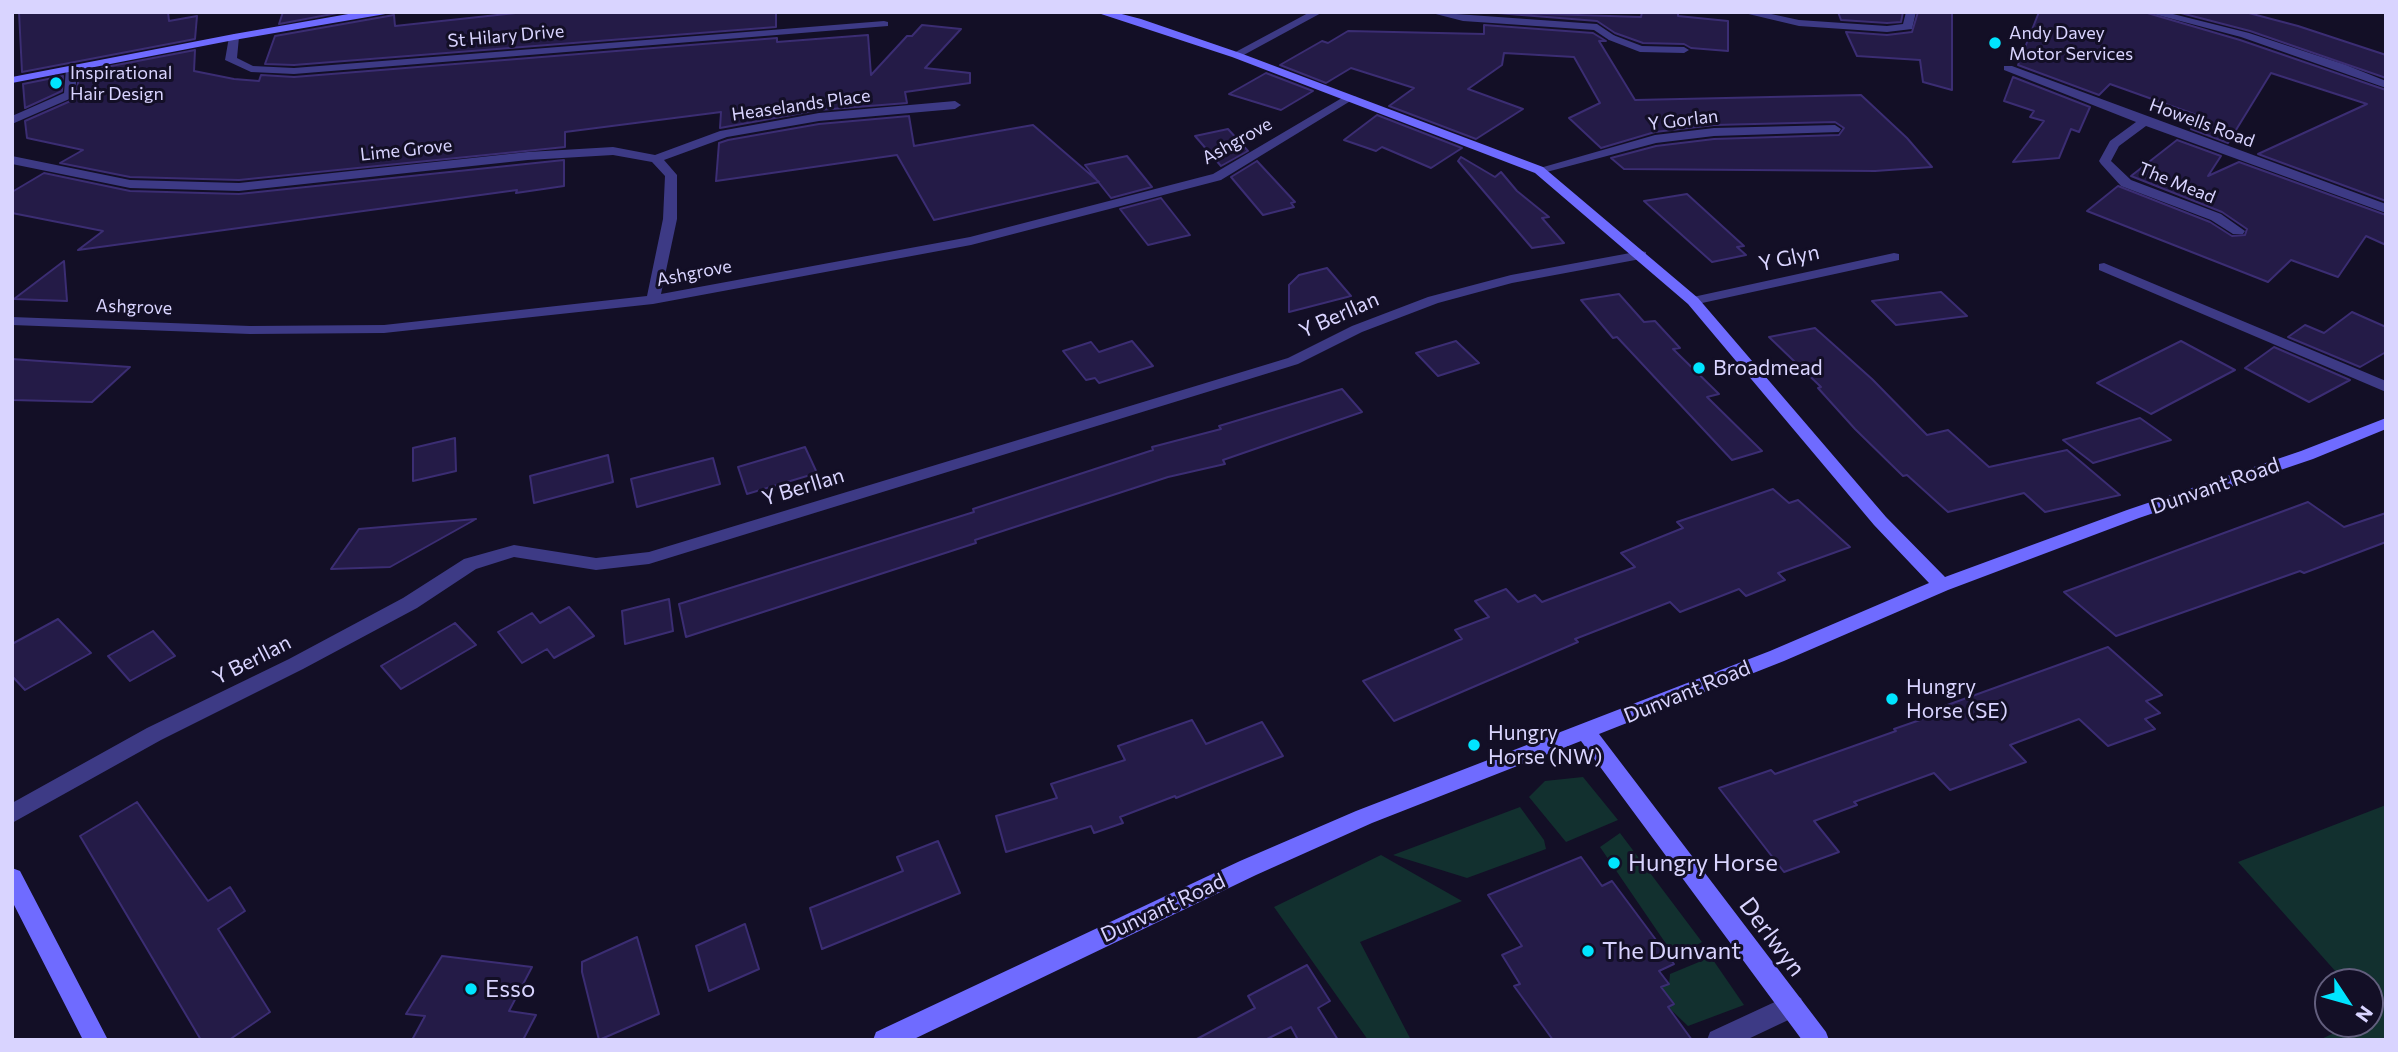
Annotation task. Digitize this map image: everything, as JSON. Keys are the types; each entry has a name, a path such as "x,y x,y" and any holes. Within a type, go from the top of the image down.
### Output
{"street":[{"path":"12,80 355,14 392,12"},
{"path":"1100,12 1137,21 1236,55 1539,170 1693,301 1880,521 1942,585"},
{"path":"1236,55 1318,12"},
{"path":"1433,12 1463,18 1597,27 1640,49 1685,50"},
{"path":"1745,12 1799,23 1886,29 1908,27 1911,12"},
{"path":"2151,12 2245,35 2342,67 2386,85"},
{"name":"St Hilary Drive","path":"234,37 231,60 251,69 294,71 808,33 884,24"},
{"name":"Howells Road","path":"2008,68 2386,209"},
{"path":"12,120 70,95 72,69"},
{"name":"Ashgrove","path":"12,321 250,330 384,329 653,300 971,241 1217,177 1351,97"},
{"name":"Heaselands Place","path":"656,159 724,134 818,117 955,105"},
{"name":"The Mead","path":"2145,121 2114,144 2105,161 2126,183 2217,217 2238,230"},
{"name":"Y Gorlan","path":"1539,170 1655,139 1714,132 1835,129"},
{"name":"Lime Grove","path":"12,160 130,184 239,187 528,156 613,151 656,159"},
{"path":"653,300 670,208 671,175 656,159"},
{"name":"The Mead","path":"2217,217 2225,205"},
{"name":"Y Berllan","path":"12,814 154,734 296,664 410,603 470,564 514,551 596,564 649,558 1293,361 1357,329 1433,300 1511,279 1642,255"},
{"name":"Y Glyn","path":"1693,301 1893,257"},
{"path":"2104,267 2386,387"},
{"name":"Dunvant Road","path":"885,1040 1248,868 1374,813 1777,656 1942,585 2133,514 2307,455 2386,423"},
{"name":"Derlwyn","path":"1586,732 1817,1040"},
{"path":"12,878 96,1040"},
{"path":"1719,1040 1792,1006"}],"green space":[{"path":"1583,777 1618,820 1566,842 1529,797 1545,781"},
{"path":"2386,805 2386,1040 2319,1040 2384,1038 2384,968 2333,968 2238,862"},
{"path":"1520,807 1544,840 1546,849 1467,878 1393,855"},
{"path":"1620,833 1702,942 1675,957 1600,847"},
{"path":"1381,855 1462,901 1360,942 1411,1040 1368,1040 1274,907"},
{"path":"1711,957 1744,1005 1688,1026 1668,1007 1674,1004 1661,987 1669,984 1670,974"}],"building":[{"path":"19,12 168,12 169,21 197,16 195,39 22,72"},
{"path":"283,12 343,12 279,24"},
{"path":"525,12 776,12 776,27 294,65 265,64 275,36 394,15 395,26"},
{"path":"1484,12 1641,17 1642,12 1678,12 1678,16 1728,21 1728,51 1691,48 1684,44 1643,43 1615,33 1597,21"},
{"path":"1838,12 1903,12 1901,22 1887,23 1841,20"},
{"path":"1918,12 1952,12 1952,90 1923,82 1920,60 1857,56 1846,32 1887,35 1912,32"},
{"path":"2039,12 2144,12 2240,40 2386,90 2386,201 2258,154 2367,104 2271,73 2228,143 2191,129 2205,118 2110,84 2099,95 2018,65"},
{"path":"2177,12 2245,12 2298,26 2386,55 2386,78 2250,31"},
{"path":"922,25 961,29 925,68 970,73 970,83 905,92 907,103 819,110 720,128 721,112 565,132 565,147 239,180 130,177 60,163 83,150 27,138 25,121 75,99 80,72 195,50 194,71 259,81 261,75 294,77 777,38 777,42 868,35 871,75 907,36 912,36"},
{"path":"1484,25 1593,33 1606,41 1599,41 1635,100 1861,95 1907,138 1932,167 1875,171 1624,169 1611,158 1656,146 1714,139 1839,135 1844,128 1835,122 1714,125 1655,132 1601,148 1569,118 1600,103 1574,57 1504,53 1502,65 1468,89 1523,109 1476,139 1389,106 1414,88 1351,68 1326,83 1280,65 1322,41 1328,43 1348,31 1484,34"},
{"path":"1266,73 1313,91 1281,110 1229,94"},
{"path":"63,76 62,91 25,108 23,84"},
{"path":"2013,77 2090,107 2079,132 2071,129 2059,158 2013,162 2044,121 2030,117 2034,111 2004,101"},
{"path":"1377,115 1462,148 1431,168 1382,147 1376,151 1344,140"},
{"path":"909,116 914,146 1033,125 1099,182 934,220 897,155 716,181 719,143 819,124"},
{"path":"1228,129 1248,151 1221,166 1195,136"},
{"path":"2177,140 2221,156 2208,176 2239,162 2386,215 2386,245 2366,236 2338,277 2291,260 2268,282 2087,211 2118,186 2210,222 2232,236 2245,235 2247,229 2222,212 2131,176"},
{"path":"1127,156 1152,187 1111,198 1085,165"},
{"path":"1461,157 1495,177 1501,172 1517,191 1549,217 1542,218 1564,243 1532,248 1458,161"},
{"path":"564,160 564,186 516,193 517,190 78,250 103,231 12,213 12,192 44,173 130,191 239,194"},
{"path":"1257,161 1295,202 1291,203 1294,207 1263,215 1231,177"},
{"path":"1687,194 1744,246 1737,247 1746,255 1712,262 1644,201"},
{"path":"1161,198 1190,235 1148,245 1120,209"},
{"path":"64,261 67,301 14,299"},
{"path":"1327,268 1351,296 1289,312 1289,285 1299,275"},
{"path":"1941,292 1967,316 1896,325 1872,301"},
{"path":"1619,294 1644,322 1655,321 1680,348 1673,349 1719,394 1707,397 1762,451 1732,460 1617,337 1613,338 1581,300"},
{"path":"2352,312 2386,327 2386,352 2360,367 2288,337 2305,325 2324,333"},
{"path":"1815,328 1872,379 1927,435 1948,430 1989,467 2067,450 2120,495 2045,512 2024,493 1948,512 1907,475 1903,476 1855,429 1818,388 1821,387 1769,337"},
{"path":"1132,341 1153,366 1099,383 1095,378 1086,380 1063,351 1091,342 1099,352"},
{"path":"1456,341 1479,363 1438,376 1416,353"},
{"path":"2181,341 2235,370 2151,414 2097,383"},
{"path":"2274,347 2350,380 2309,402 2245,368"},
{"path":"12,359 130,367 92,402 12,400"},
{"path":"1342,389 1362,412 1223,460 1225,464 1168,477 975,540 976,543 686,637 679,604 974,512 973,509 1153,450 1152,447 1221,429 1219,426"},
{"path":"2140,418 2171,440 2093,463 2063,440"},
{"path":"455,438 456,471 413,481 413,448"},
{"path":"805,447 817,473 747,494 738,467"},
{"path":"608,455 613,482 534,503 530,476"},
{"path":"713,458 720,484 637,507 631,479"},
{"path":"1773,489 1789,503 1798,500 1850,547 1778,573 1785,580 1746,596 1739,589 1680,612 1670,602 1575,639 1578,642 1394,721 1363,681 1462,639 1455,630 1489,617 1475,601 1506,589 1518,602 1535,595 1542,602 1635,567 1621,553 1683,528 1677,522"},
{"path":"2308,502 2344,527 2386,513 2386,542 2304,573 2300,571 2116,636 2064,592"},
{"path":"476,519 390,567 331,569 359,529"},
{"path":"669,599 673,631 625,644 622,611"},
{"path":"569,607 594,636 554,658 547,649 522,663 498,632 532,613 540,623"},
{"path":"58,619 91,653 25,690 12,676 12,644"},
{"path":"455,623 476,645 401,689 381,666"},
{"path":"153,631 175,656 130,681 108,656"},
{"path":"2108,647 2162,695 2146,701 2160,713 2145,719 2155,729 2108,746 2079,719 2010,745 2026,762 1950,790 1934,773 1854,802 1857,805 1814,821 1839,852 1784,872 1719,788 1771,770 1775,774 1896,731 1894,729 1943,712 1939,708"},
{"path":"1192,720 1206,744 1262,722 1283,756 1120,817 1123,823 1094,833 1091,826 1006,852 996,816 1057,798 1051,784 1125,760 1118,746"},
{"path":"137,802 208,901 230,887 245,911 218,929 270,1012 229,1040 201,1040 80,836"},
{"path":"938,841 960,893 822,949 810,908 903,871 897,857"},
{"name":"The Dunvant","path":"1581,857 1602,886 1612,881 1674,964 1659,971 1669,984 1661,987 1674,1004 1668,1007 1692,1040 1553,1040 1514,986 1520,984 1502,955 1522,946 1488,895"},
{"path":"745,924 759,969 709,991 696,946"},
{"path":"637,937 659,1014 599,1040 582,972 582,962"},
{"name":"Esso","path":"442,956 532,967 509,1011 536,1015 523,1040 412,1040 425,1016 406,1014"},
{"path":"1307,965 1330,1001 1318,1008 1338,1040 1298,1040 1291,1027 1265,1040 1195,1040 1255,1008 1248,996"}],"place":[{"name":"Andy Davey Motor Services","path":"1995,43"},
{"name":"Inspirational Hair Design","path":"56,83"},
{"name":"Broadmead","path":"1699,368"},
{"name":"Hungry Horse (SE)","path":"1892,699"},
{"name":"Hungry Horse (NW)","path":"1474,745"},
{"name":"Hungry Horse","path":"1614,863"},
{"name":"The Dunvant","path":"1588,951"},
{"name":"Esso","path":"471,989"}]}
